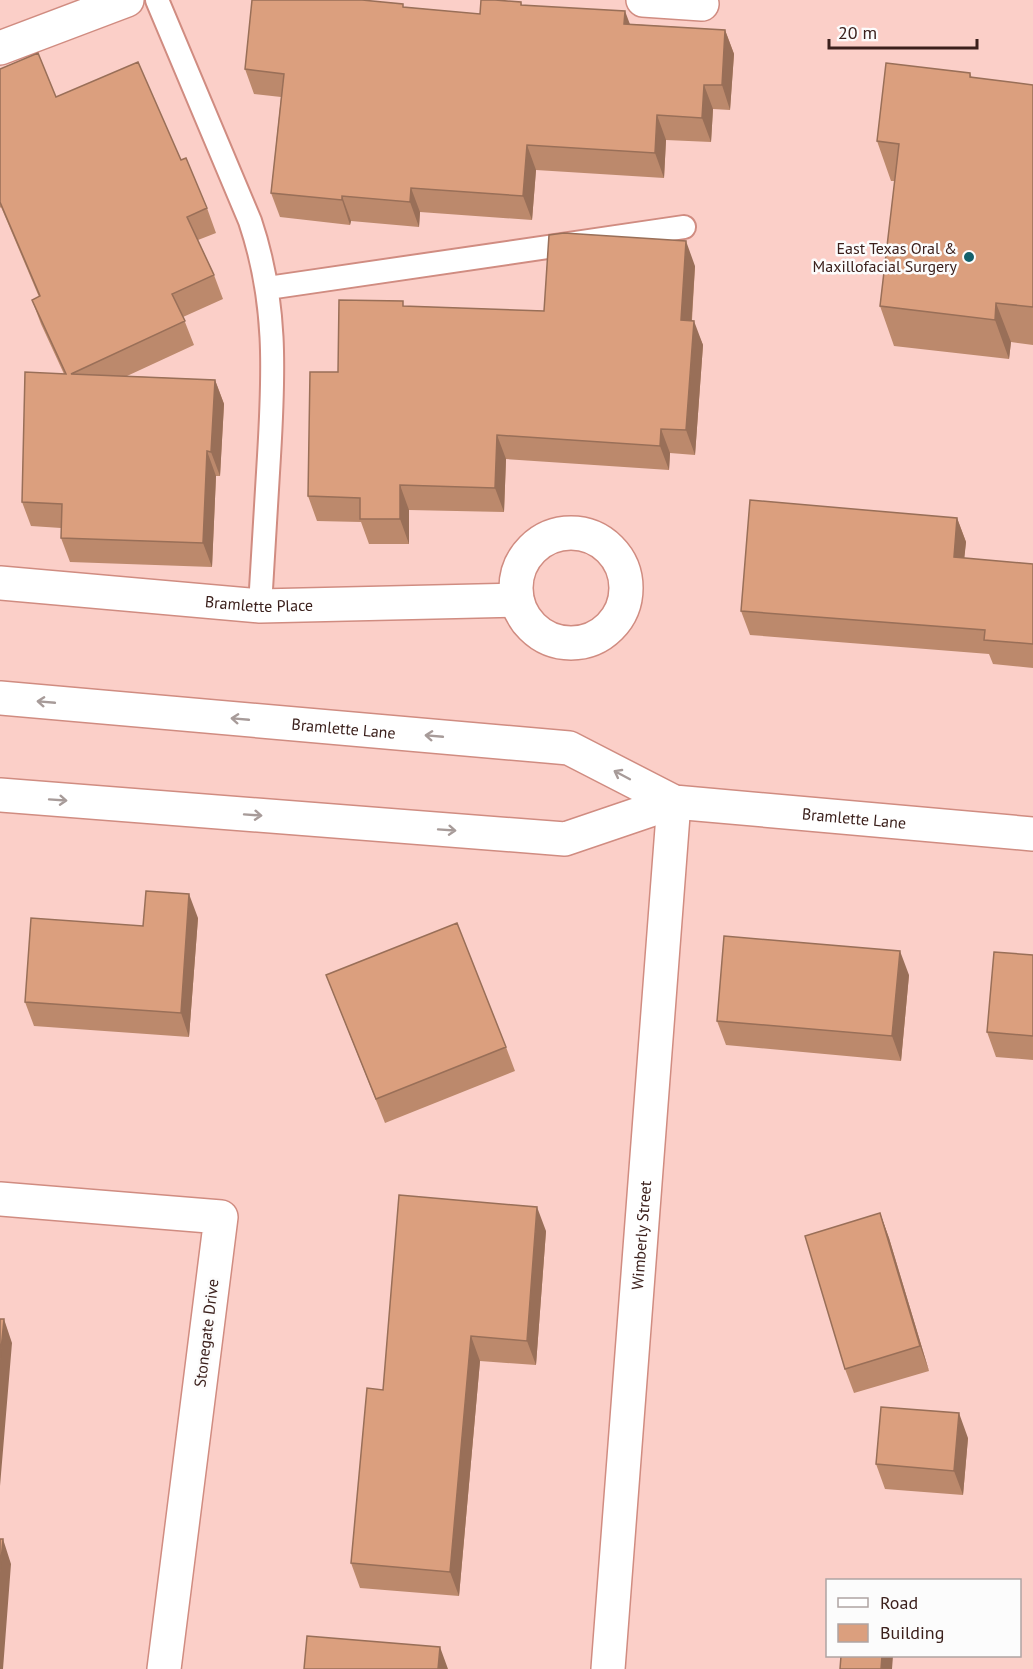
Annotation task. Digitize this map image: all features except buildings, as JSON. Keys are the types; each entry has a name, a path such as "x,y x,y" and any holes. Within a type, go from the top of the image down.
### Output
{"street":[{"path":"0,48 127,0"},
{"path":"643,0 702,4"},
{"name":"Bramlette Place","path":"0,583 260,606 517,600"},
{"name":"Bramlette Lane","path":"0,698 569,748 674,802 1033,834"},
{"name":"Bramlette Lane","path":"0,795 566,839 674,802"},
{"name":"Wimberly Street","path":"608,1669 674,802"},
{"name":"Stonegate Drive","path":"0,1199 221,1217 164,1669"}],"lane":[{"path":"157,0 250,221 261,253 268,288 274,365 260,606"},
{"path":"268,288 684,227"}],"place":[{"name":"East Texas Oral & Maxillofacial Surgery","path":"969,257"}]}
